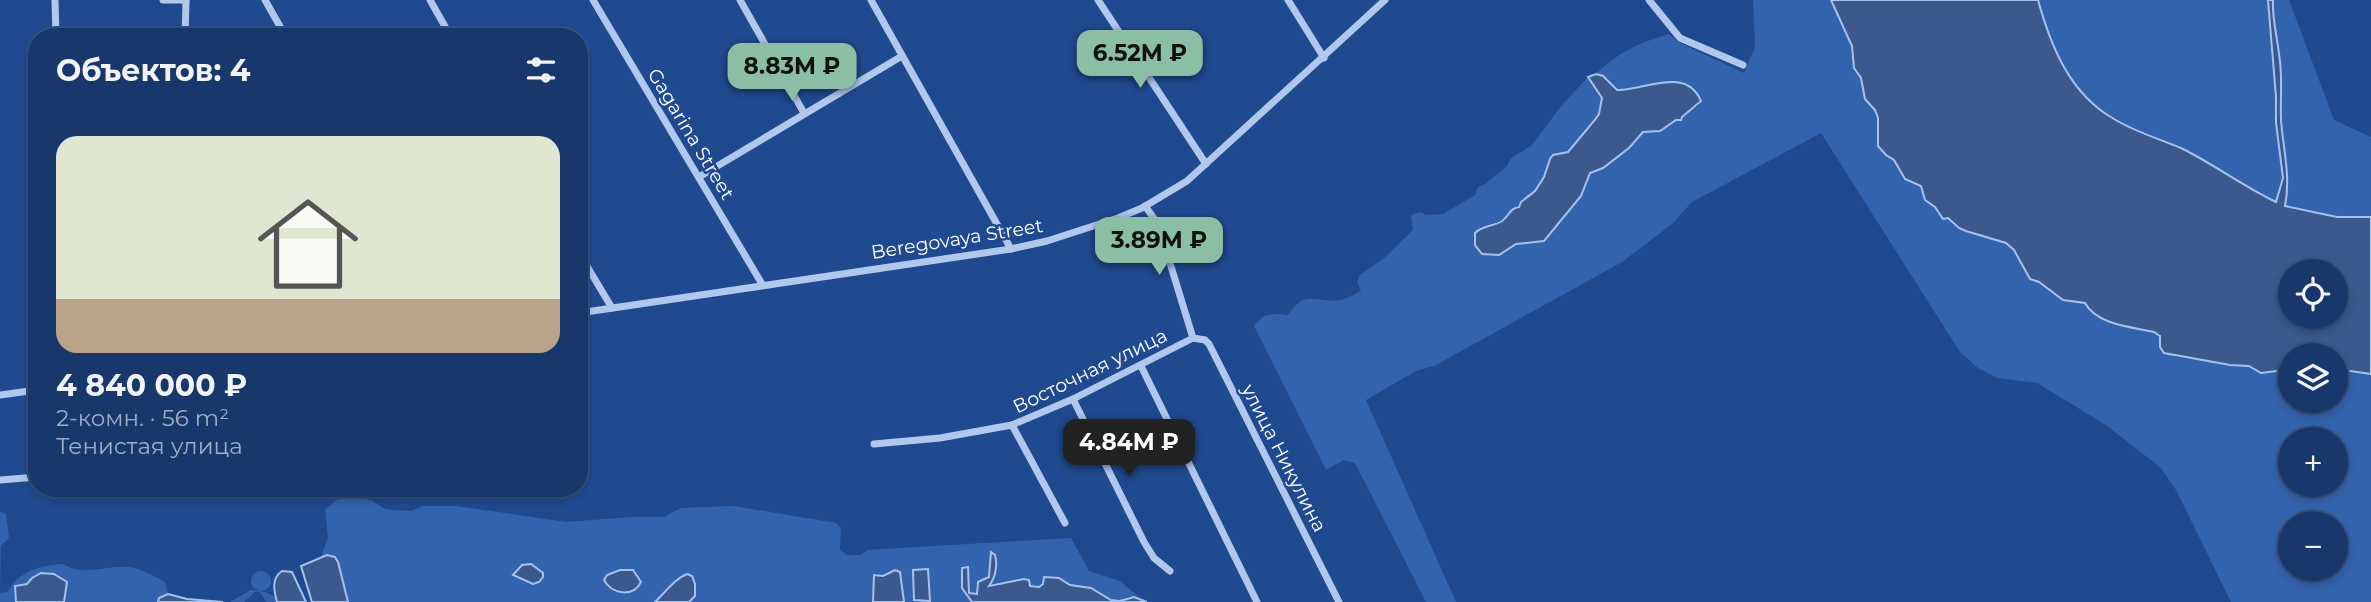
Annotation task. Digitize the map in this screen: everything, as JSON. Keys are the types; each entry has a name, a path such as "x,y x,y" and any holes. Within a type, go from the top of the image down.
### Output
{"street":[{"path":"55,0 56,28"},
{"path":"163,0 186,0 185,28"},
{"path":"265,0 281,28"},
{"path":"429,0 446,28"},
{"name":"Gagarina Street","path":"593,0 762,284"},
{"path":"740,0 804,113"},
{"path":"871,0 1011,249"},
{"path":"1098,0 1206,164"},
{"path":"1288,0 1324,58"},
{"name":"Beregovaya Street","path":"588,312 1011,249 1090,229 1145,206 1187,181 1385,0"},
{"path":"1649,0 1680,38 1743,65"},
{"path":"699,177 902,56"},
{"path":"1145,206 1158,224 1193,338"},
{"path":"588,268 612,308"},
{"name":"Восточная улица","path":"874,444 940,438 1012,425 1073,399 1193,338"},
{"name":"улица Никулина","path":"1193,338 1205,340 1209,344 1339,602"},
{"path":"1140,366 1256,602"},
{"path":"0,395 28,391"},
{"path":"1073,399 1144,542 1154,558 1170,571"},
{"path":"1012,425 1065,523"},
{"path":"0,480 28,478"}],"shaded area":[{"path":"1753,0 1831,0 1852,46 1854,68 1861,78 1865,99 1875,110 1886,155 1894,160 1905,178 1921,186 1925,200 1940,213 1966,231 2006,243 2014,250 2021,264 2049,291 2063,300 2085,303 2106,321 2154,332 2160,336 2160,347 2176,357 2249,366 2261,373 2278,371 2278,413 2348,413 2348,371 2371,374 2371,602 2231,602 2176,490 2161,468 2106,425 2037,383 1998,378 1978,368 1960,352 1821,133 1692,202 1672,224 1622,262 1436,365 1416,371 1366,400 1456,602 1426,602 1355,463 1344,460 1326,470 1254,326 1269,315 1288,315 1306,299 1340,300 1361,291 1357,282 1360,275 1384,258 1413,230 1413,214 1443,214 1475,195 1478,187 1507,166 1510,159 1532,145 1562,105 1588,77 1602,98 1599,114 1594,121 1568,152 1553,155 1543,178 1532,193 1504,218 1481,227 1473,238 1482,254 1499,255 1516,244 1544,240 1574,205 1590,173 1603,168 1629,148 1643,132 1660,131 1676,120 1681,120 1700,104 1670,82 1617,90 1603,76 1596,74 1630,49 1669,34 1678,42 1744,73 1755,47"},
{"path":"1831,0 2038,0 2049,35 2064,68 2085,96 2099,109 2130,128 2183,149 2276,202 2283,178 2276,123 2268,0 2273,0 2281,70 2281,120 2287,173 2285,206 2337,217 2371,217 2371,374 2348,371 2348,343 2278,343 2278,371 2261,373 2249,366 2164,353 2160,347 2160,336 2154,332 2106,321 2085,303 2063,300 2039,282 2030,279 2014,250 2006,243 1966,231 1948,218 1943,219 1935,207 1925,200 1921,186 1905,179 1894,160 1878,146 1878,118 1865,99 1861,78 1854,68 1852,46"},
{"path":"2038,0 2268,0 2276,123 2283,178 2277,203 2247,188 2191,153 2122,124 2099,109 2085,97 2064,68"},
{"path":"2273,0 2289,0 2334,120 2371,137 2371,217 2337,217 2285,206 2280,57 2273,22"},
{"path":"1596,74 1603,76 1617,90 1664,82 1685,84 1694,90 1701,101 1681,120 1676,120 1660,131 1643,132 1629,148 1603,168 1590,173 1581,196 1544,241 1516,244 1499,255 1482,254 1475,245 1475,233 1502,221 1519,207 1521,202 1535,191 1553,155 1568,152 1599,114 1602,98 1588,77"},
{"path":"347,497 371,500 385,509 411,511 423,506 456,506 566,522 664,517 681,508 733,506 836,523 841,528 840,550 847,555 861,555 867,550 1071,538 1089,571 1120,581 1141,599 1134,597 1120,601 1111,600 1091,588 1044,577 1043,584 1039,587 1030,585 1029,580 1024,579 988,586 992,582 989,571 987,579 976,586 977,594 969,593 967,573 964,578 964,588 972,602 689,602 679,577 663,597 655,602 348,602 335,557 321,557 328,538 325,510 336,500"},
{"path":"0,512 6,514 9,538 1,546 0,588"},
{"path":"991,552 995,555 996,568 989,586 1024,579 1029,580 1030,586 1039,587 1043,584 1044,577 1059,578 1070,585 1091,588 1111,600 1120,601 1134,597 1147,602 972,602 962,588 962,568 968,567 969,593 977,594 978,582 989,577"},
{"path":"327,555 335,557 338,562 348,602 312,602 301,566"},
{"path":"63,564 79,570 134,568 165,582 168,594 159,598 158,602 64,602 67,593 32,578 27,584 18,584 14,589 16,602 0,602 0,593 8,592 24,574 31,570"},
{"path":"531,564 543,573 539,582 533,584 513,575 522,565"},
{"path":"928,569 930,601 914,600 913,570"},
{"path":"620,570 633,570 641,582 628,592 617,591 607,585 604,580 607,575"},
{"path":"895,570 900,572 904,602 873,602 874,575 883,576"},
{"path":"261,571 268,574 271,581 268,588 261,591 254,588 251,581 254,574"},
{"path":"282,571 292,572 306,602 277,602 275,581"},
{"path":"41,573 54,574 67,582 64,602 16,602 15,586 27,584"},
{"path":"682,576 692,576 695,584 695,596 689,602 655,602"},
{"path":"251,590 265,592 276,597 277,602 266,602 260,592 255,592 244,602 230,602"},
{"path":"168,594 187,599 223,602 158,602 159,598"}]}
